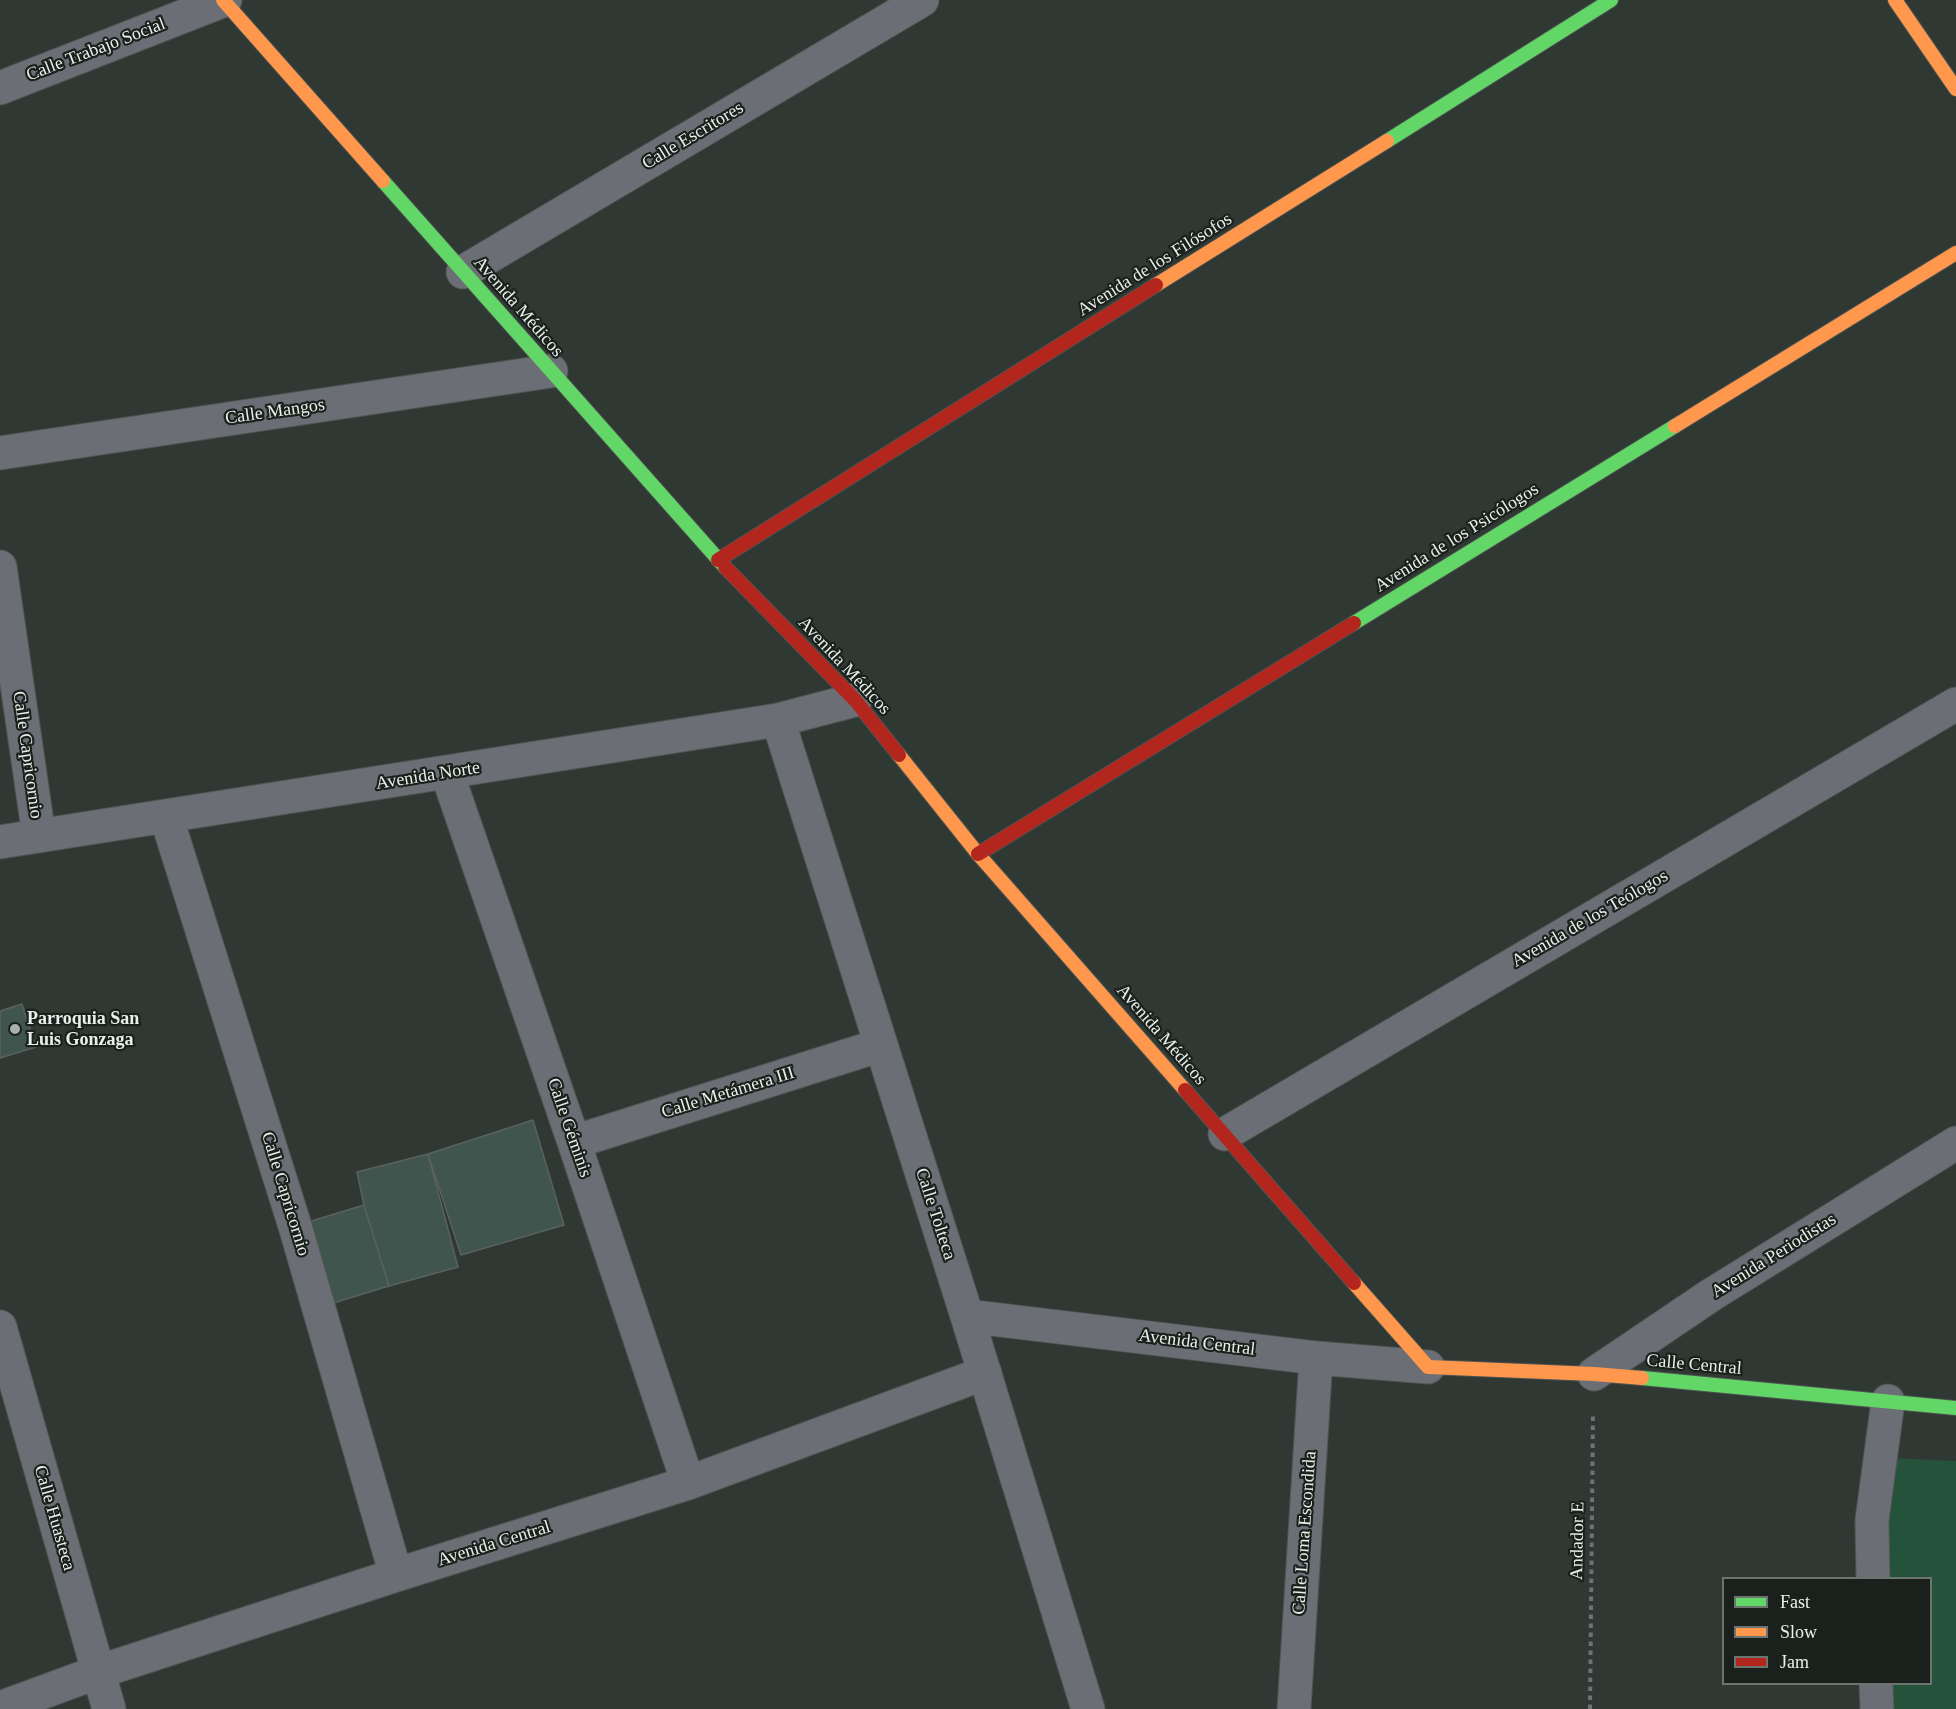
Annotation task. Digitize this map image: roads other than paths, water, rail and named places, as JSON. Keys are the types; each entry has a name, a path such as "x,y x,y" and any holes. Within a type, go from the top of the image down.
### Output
{"street":[{"name":"Avenida Médicos","path":"224,0 718,560 855,700 978,854 1428,1366"},
{"name":"Calle Trabajo Social","path":"0,88 224,0"},
{"name":"Avenida de los Filósofos","path":"718,560 1611,0"},
{"path":"1895,0 1956,89"},
{"name":"Calle Escritores","path":"463,272 906,4"},
{"name":"Avenida de los Psicólogos","path":"978,854 1956,253"},
{"name":"Calle Mangos","path":"0,453 550,371"},
{"name":"Calle Capricornio","path":"0,567 39,836"},
{"name":"Avenida Norte","path":"0,842 778,720 855,700"},
{"name":"Avenida de los Teólogos","path":"1225,1134 1956,704"},
{"name":"Calle Tolteca","path":"778,720 967,1316 1083,1708"},
{"name":"Calle Géminis","path":"447,773 688,1483"},
{"name":"Calle Capricornio","path":"166,816 295,1226 396,1575"},
{"name":"Calle Metámera III","path":"574,1142 881,1045"},
{"name":"Avenida Periodistas","path":"1594,1374 1711,1295 1956,1143"},
{"name":"Avenida Central","path":"967,1316 1316,1358 1428,1366"},
{"name":"Calle Huasteca","path":"0,1327 109,1709"},
{"name":"Calle Loma Escondida","path":"1294,1709 1316,1358"},
{"name":"Calle Central","path":"1428,1366 1594,1374 1956,1408"},
{"name":"Avenida Central","path":"0,1708 98,1672 688,1483 984,1373"},
{"path":"1873,1577 1872,1520 1888,1401"},
{"path":"1876,1685 1877,1709"}],"place":[{"name":"Parroquia San Luis Gonzaga","path":"15,1029"}]}
